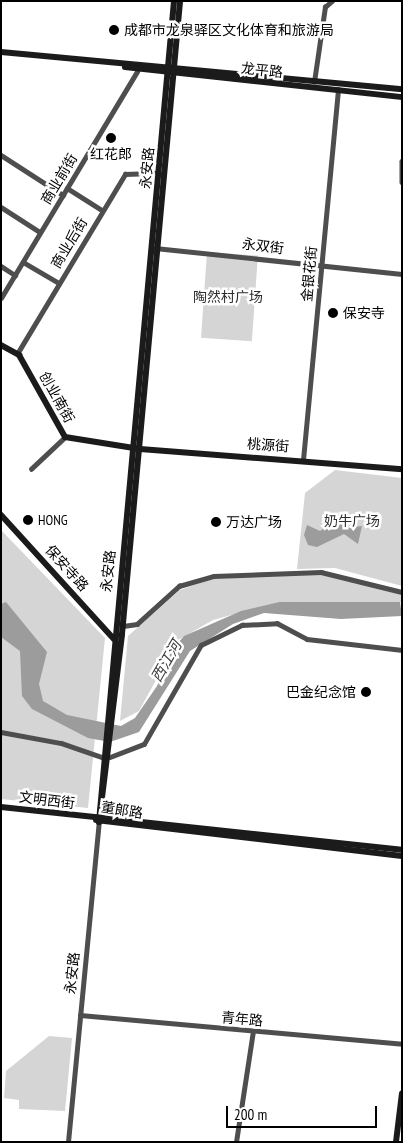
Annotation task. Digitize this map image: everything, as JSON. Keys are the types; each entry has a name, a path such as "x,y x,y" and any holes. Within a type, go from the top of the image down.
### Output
{"street":[{"name":"永安路","path":"68,1142 103,745 110,714 114,639 132,445 171,70 174,1"},
{"path":"97,817 110,757 110,714 122,626 140,449 159,248 171,70 180,1"},
{"path":"314,82 325,7 332,1"},
{"name":"龙平路","path":"1,52 122,66 402,89"},
{"name":"龙平路","path":"122,66 137,72 171,70 402,97"},
{"name":"商业前街","path":"1,298 137,72"},
{"name":"金银花街","path":"303,460 338,90"},
{"path":"1,155 63,195"},
{"path":"402,161 402,182"},
{"name":"商业后街","path":"17,354 102,210 126,174 159,173"},
{"path":"67,188 102,210"},
{"path":"1,207 40,232"},
{"name":"永双街","path":"152,248 402,274"},
{"path":"23,262 59,283"},
{"path":"1,266 15,275"},
{"path":"1,345 17,354"},
{"name":"创业南街","path":"17,354 65,437 132,445"},
{"path":"31,469 65,437"},
{"name":"桃源街","path":"132,445 140,449 402,469"},
{"name":"保安寺路","path":"1,515 114,639"},
{"path":"122,626 137,624 179,586 214,576 321,572 402,592"},
{"path":"110,757 144,744 201,645 242,625 277,623 307,639 402,650"},
{"path":"1,732 61,743 102,757"},
{"name":"文明西街","path":"1,807 97,817"},
{"name":"董郞路","path":"97,817 402,850"},
{"name":"董郞路","path":"97,817 402,856"},
{"name":"青年路","path":"80,1015 402,1044"},
{"path":"236,1142 253,1031"},
{"path":"396,1142 402,1093"}],"green space":[{"name":"陶然村广场","path":"207,252 258,256 252,341 201,338"},
{"name":"奶牛广场","path":"335,470 402,478 402,586 335,568 297,569 305,493"},
{"path":"1,530 105,638 88,808 1,799"},
{"path":"312,574 347,578 402,594 402,602 364,606 279,602 213,620 178,640 139,711 120,721 128,636 180,590 212,579"},
{"path":"49,1036 72,1038 65,1111 19,1109 19,1100 4,1098 6,1071"}],"shaded area":[{"path":"337,519 346,528 362,526 358,544 344,534 317,547 308,545 304,535 307,525 320,531"},
{"path":"6,602 47,652 39,684 43,701 67,715 121,726 135,718 157,686 172,650 184,636 241,611 279,602 400,602 402,616 341,619 264,613 233,624 190,651 139,732 110,742 88,738 32,709 22,696 20,651 1,637 1,604"}],"place":[{"name":"成都市龙泉驿区文化体育和旅游局","path":"114,30"},
{"name":"红花郎","path":"111,138"},
{"name":"保安寺","path":"333,313"},
{"name":"HONG","path":"28,520"},
{"name":"万达广场","path":"216,522"},
{"name":"巴金纪念馆","path":"366,692"}],"water label":[{"name":"西江河","path":"166,661"}]}
